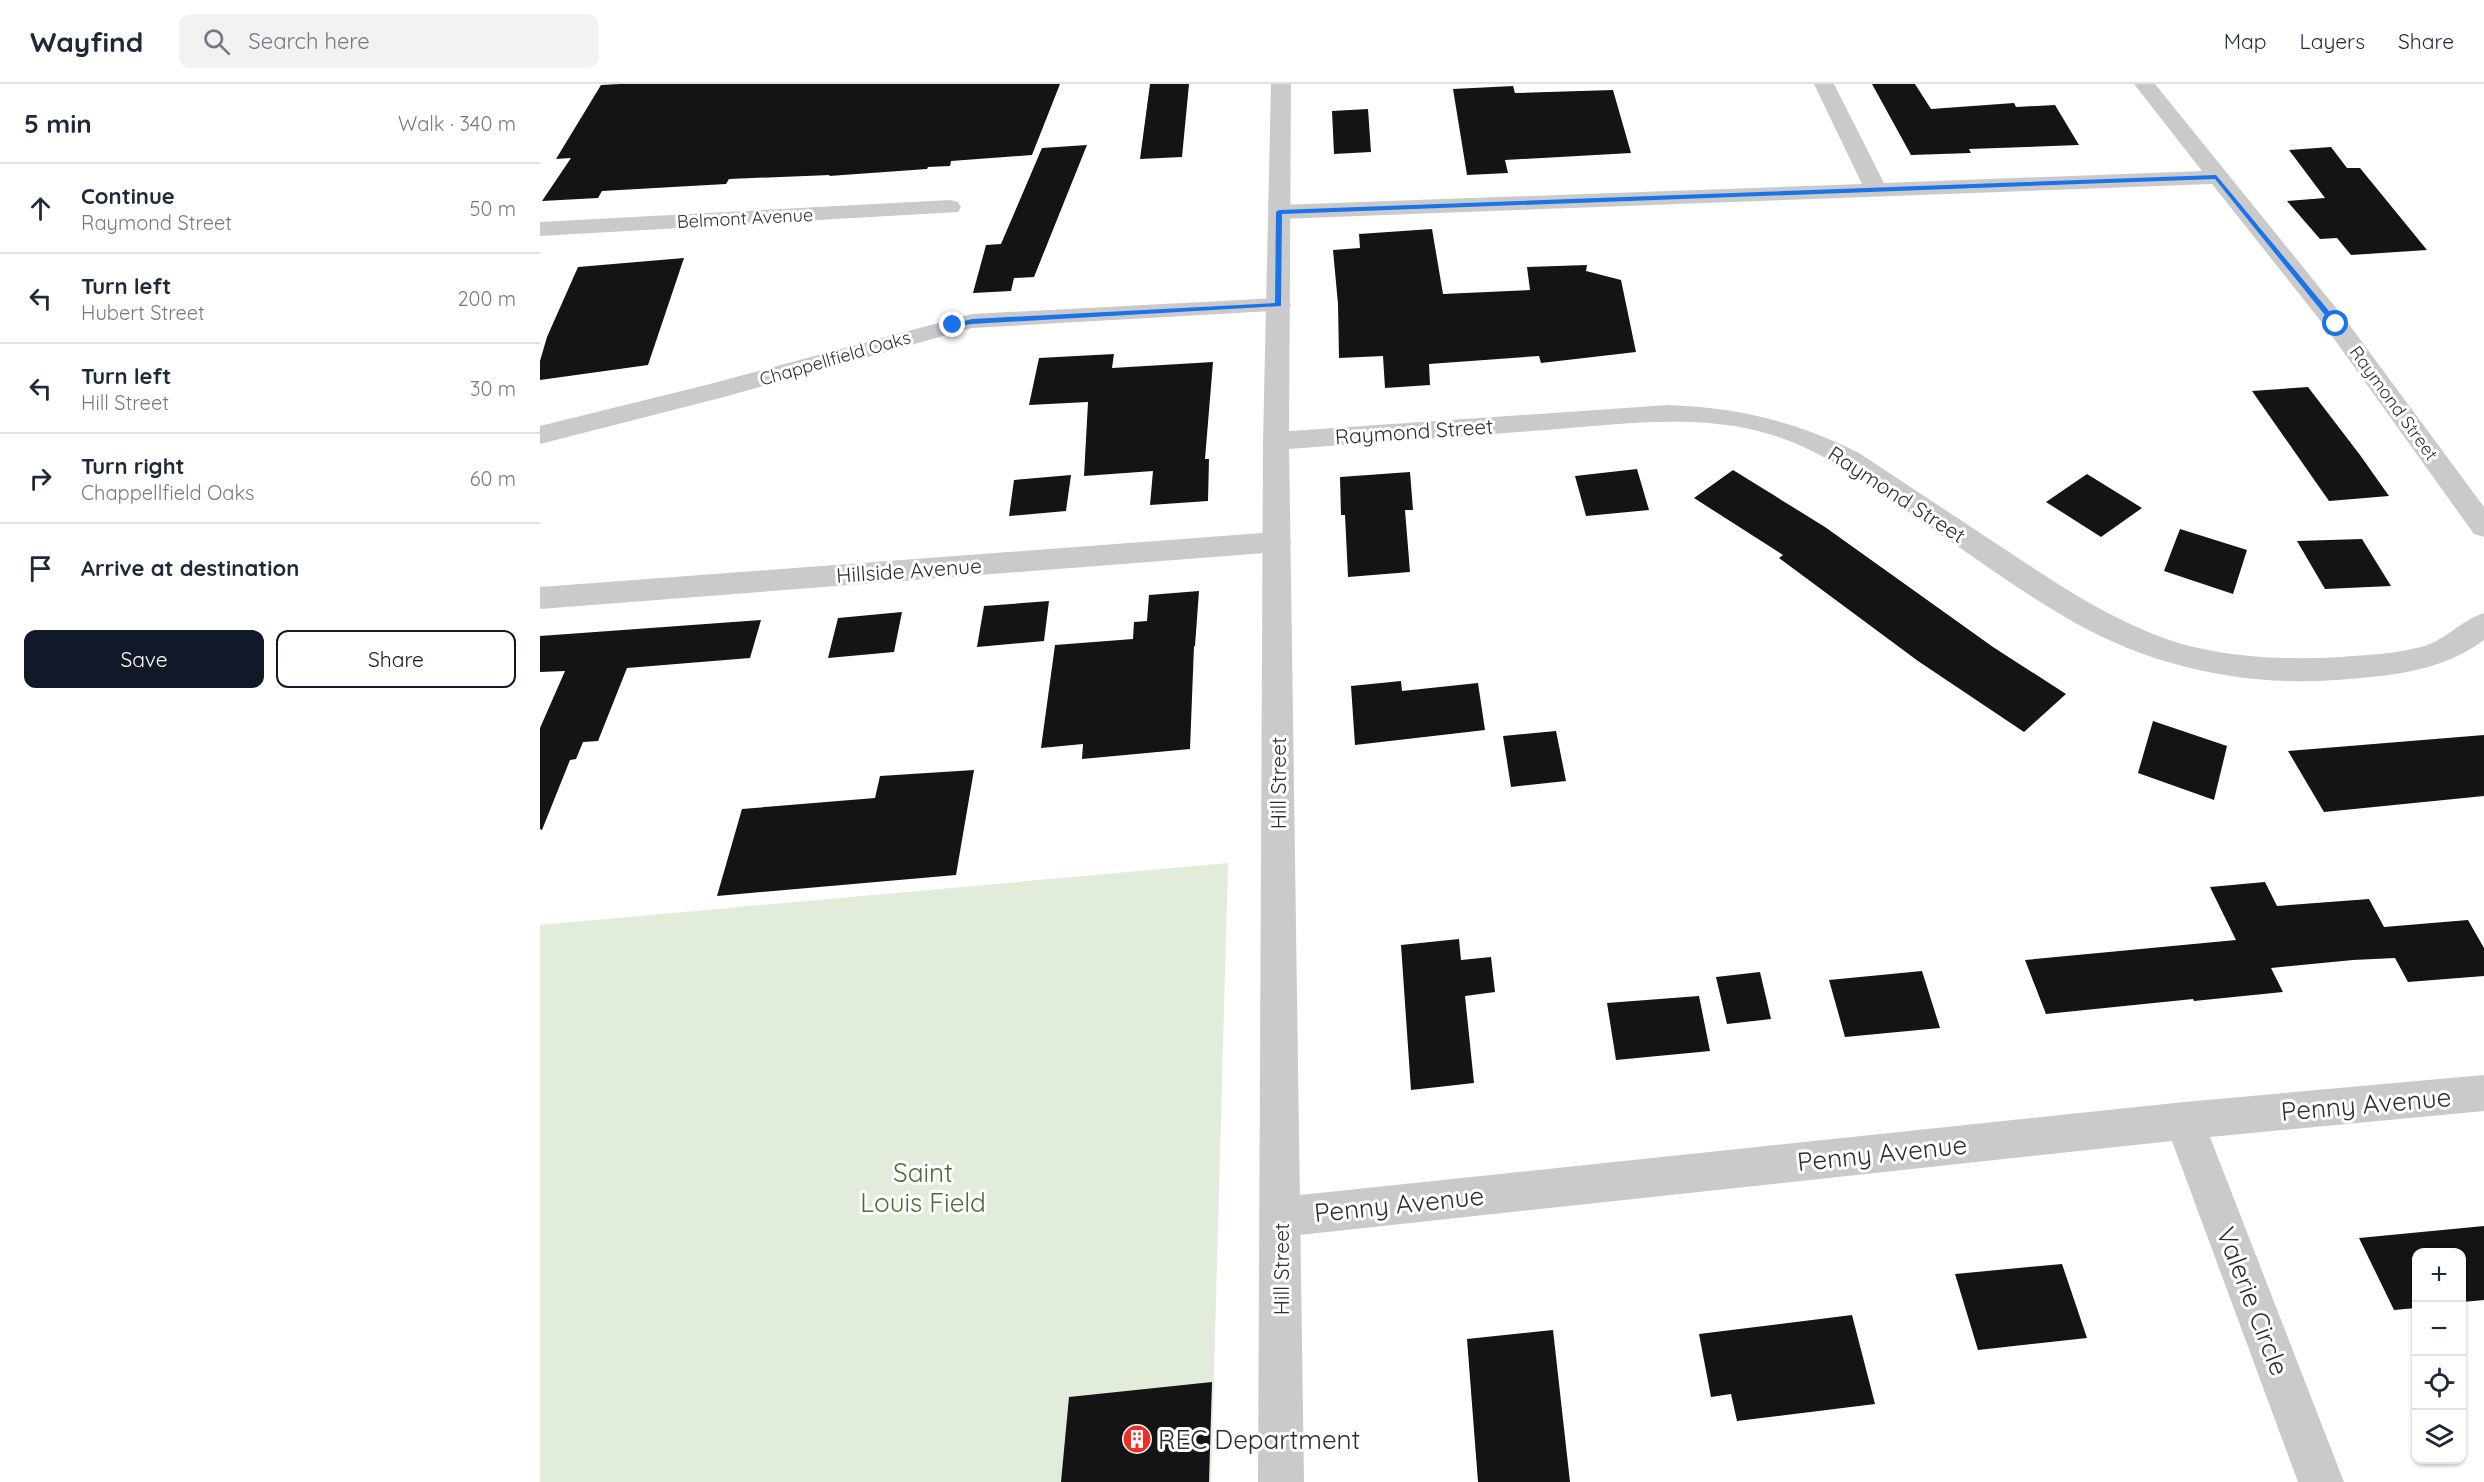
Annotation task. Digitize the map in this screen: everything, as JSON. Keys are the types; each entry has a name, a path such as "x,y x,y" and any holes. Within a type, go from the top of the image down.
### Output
{"street":[{"name":"Hill Street","path":"1281,84 1276,441 1281,1482"},
{"path":"1824,84 1876,189"},
{"name":"Raymond Street","path":"2144,84 2216,177 2336,324 2484,527"},
{"path":"1279,212 2216,177"},
{"name":"Belmont Avenue","path":"540,229 950,207"},
{"name":"Chappellfield Oaks","path":"540,435 715,392 962,323 1279,305"},
{"name":"Raymond Street","path":"1276,441 1668,413 1727,416 1774,426 1827,447 1849,459 2071,607 2139,640 2192,657 2225,664 2301,670 2364,667 2403,662 2437,654 2462,642 2484,624"},
{"name":"Hillside Avenue","path":"540,598 1277,542"},
{"name":"Penny Avenue","path":"1281,1217 2184,1120 2484,1093"},
{"name":"Valerie Circle","path":"2184,1120 2321,1482"}],"green space":[{"name":"Saint Louis Field","path":"1228,863 1211,1482 540,1482 540,925"}],"building":[{"path":"1060,84 1032,155 951,161 950,166 928,167 927,169 829,176 729,179 726,184 602,191 598,198 542,201 571,158 556,159 601,85"},
{"path":"1150,84 1189,84 1182,157 1140,159"},
{"path":"1872,84 1915,84 1931,109 2014,103 2016,107 2055,105 2079,145 1969,149 1971,153 1911,155"},
{"path":"1513,86 1515,93 1613,90 1631,153 1505,160 1508,173 1467,175 1453,89"},
{"path":"1368,109 1371,152 1334,154 1332,111"},
{"path":"1087,145 1034,277 1014,278 1011,291 973,293 986,245 1001,244 1042,148"},
{"path":"2331,147 2347,168 2360,168 2427,250 2351,255 2337,238 2320,239 2287,201 2325,198 2289,150"},
{"path":"1432,229 1443,294 1530,290 1527,267 1587,265 1586,271 1621,280 1636,352 1541,363 1539,356 1429,364 1430,385 1385,388 1383,356 1339,358 1338,304 1333,250 1360,248 1359,234"},
{"path":"684,258 648,365 540,380 540,361 547,337 578,267"},
{"path":"1114,354 1112,368 1213,362 1205,459 1209,459 1208,501 1150,505 1153,471 1084,476 1088,402 1029,405 1039,358"},
{"path":"2308,387 2389,496 2329,501 2252,391"},
{"path":"1637,469 1649,510 1586,516 1575,476"},
{"path":"1733,470 1825,527 1993,647 2066,694 2024,732 1918,661 1779,558 1783,555 1694,498"},
{"path":"1410,472 1413,510 1405,510 1410,572 1348,577 1345,515 1341,515 1340,477"},
{"path":"2087,474 2142,508 2101,537 2046,502"},
{"path":"1071,475 1066,511 1009,516 1014,480"},
{"path":"2180,529 2247,550 2233,594 2164,571"},
{"path":"2362,539 2391,586 2325,589 2297,541"},
{"path":"1199,591 1194,646 1190,749 1082,759 1083,744 1041,748 1055,645 1133,639 1134,622 1147,621 1149,595"},
{"path":"1049,601 1044,641 977,647 984,606"},
{"path":"902,612 894,652 828,658 838,618"},
{"path":"761,620 750,658 627,668 598,741 583,742 576,759 570,760 542,830 540,829 540,728 565,671 540,672 540,636"},
{"path":"1401,681 1402,691 1478,683 1485,730 1355,745 1351,686"},
{"path":"2153,721 2227,746 2214,800 2138,773"},
{"path":"1556,731 1566,781 1511,787 1503,736"},
{"path":"2484,735 2484,796 2324,812 2288,751"},
{"path":"974,770 956,875 717,896 742,809 875,798 880,776"},
{"path":"2265,882 2277,906 2369,899 2384,927 2468,920 2484,948 2484,976 2408,982 2395,958 2353,960 2271,968 2283,992 2046,1014 2025,960 2236,940 2210,887"},
{"path":"1459,939 1461,960 1491,957 1495,992 1465,996 1474,1083 1411,1090 1401,945"},
{"path":"1922,971 1940,1028 1845,1037 1829,980"},
{"path":"1760,972 1771,1019 1727,1024 1716,977"},
{"path":"1699,996 1710,1051 1616,1060 1607,1003"},
{"path":"2484,1226 2484,1300 2466,1302 2466,1248 2412,1248 2412,1308 2394,1310 2359,1238"},
{"path":"2062,1264 2087,1338 1978,1350 1955,1274"},
{"path":"1852,1315 1875,1404 1737,1421 1731,1394 1711,1397 1699,1334"},
{"path":"1553,1330 1570,1482 1478,1482 1467,1339"},
{"name":"REC Department","path":"1212,1382 1209,1482 1061,1482 1069,1397"}],"place":[{"name":"REC Department","path":"1137,1439"}],"route":[{"path":"953,325 972,321 1279,305 1279,212 2216,177 2274,245 2336,324"}]}
